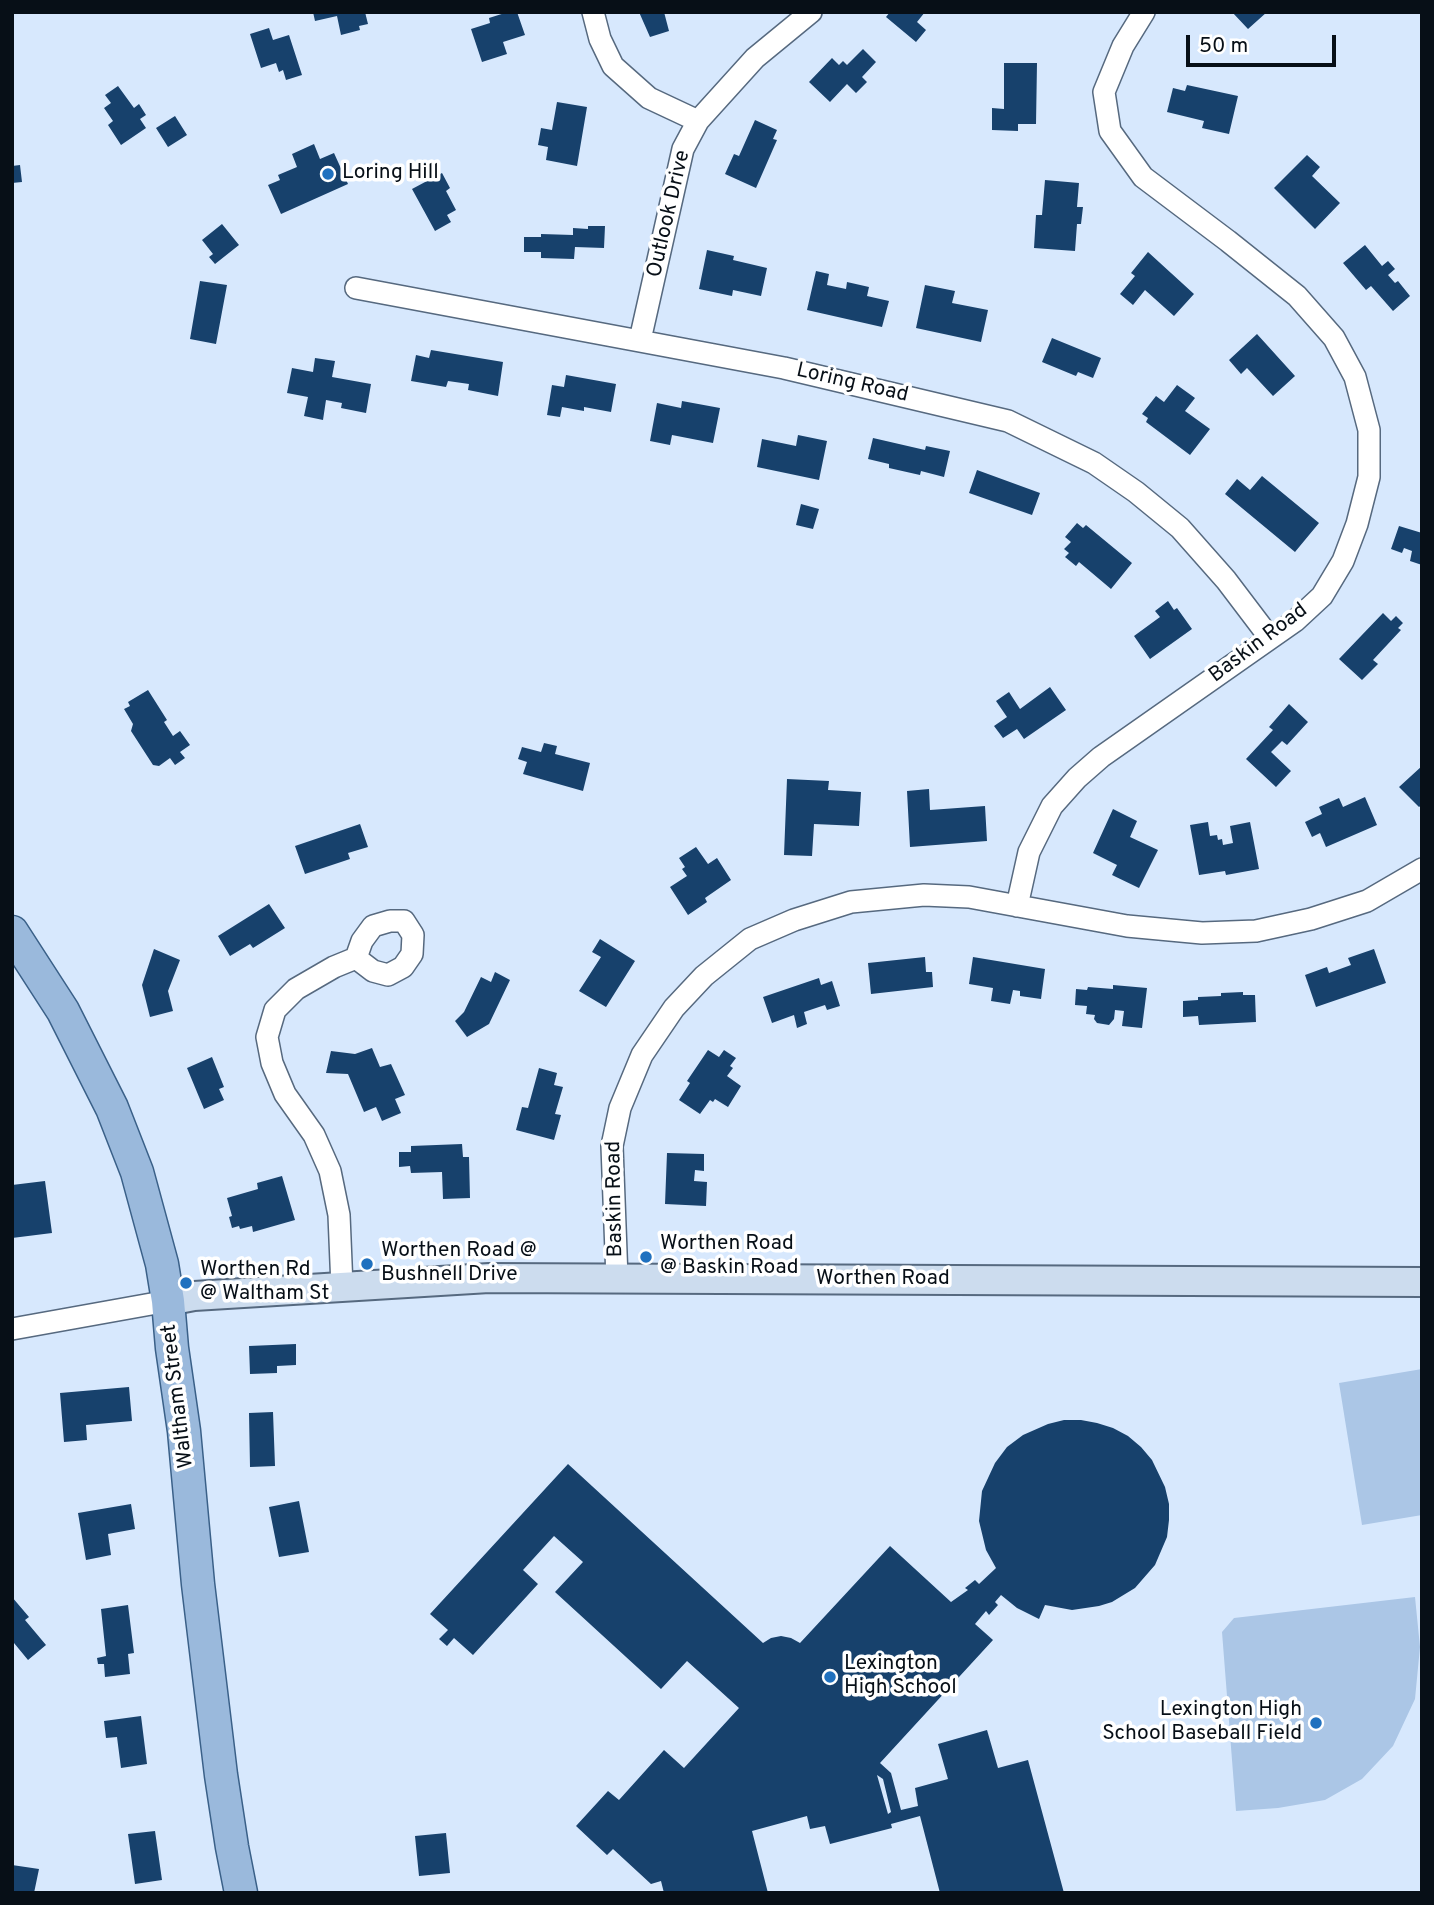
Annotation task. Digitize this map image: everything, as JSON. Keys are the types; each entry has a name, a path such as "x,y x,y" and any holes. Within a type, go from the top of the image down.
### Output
{"main road":[{"name":"Waltham Street","path":"12,932 63,1011 112,1108 137,1172 162,1264 184,1431 198,1584 221,1774 241,1893"},
{"name":"Worthen Road","path":"168,1301 194,1296 489,1278 1422,1282"}],"street":[{"path":"593,12 600,39 612,66 649,98 698,121"},
{"name":"Outlook Drive","path":"640,340 683,149 698,121 755,58 811,12"},
{"name":"Baskin Road","path":"1017,905 1029,852 1052,806 1076,778 1101,757 1295,621 1322,596 1343,561 1357,524 1369,477 1369,430 1355,377 1334,338 1297,296 1143,177 1111,131 1104,92 1123,46 1144,12"},
{"name":"Loring Road","path":"356,288 784,368 1009,421 1094,463 1180,528 1226,580 1270,638"},
{"name":"Baskin Road","path":"617,1279 612,1146 620,1108 648,1045 674,1008 704,976 750,939 794,920 851,902 924,895 969,897 1127,926 1202,933 1256,931 1311,919 1367,901 1422,869"},
{"path":"342,1287 339,1214 330,1171 314,1135 285,1094 272,1063 267,1037 275,1010 296,989 334,967 356,958"},
{"name":"Worthen Road","path":"12,1329 168,1301"}],"shaded area":[{"path":"1422,1369 1422,1515 1362,1525 1339,1383"},
{"name":"Lexington High School Baseball Field","path":"1415,1597 1420,1647 1415,1699 1393,1746 1362,1779 1325,1800 1278,1808 1236,1811 1222,1632 1234,1618"}],"building":[{"path":"313,12 365,12 368,24 359,26 360,30 341,35 337,16 315,21"},
{"path":"517,12 525,35 503,42 507,54 482,62 471,29 490,23 489,18"},
{"path":"639,12 664,12 669,31 650,37"},
{"path":"890,12 925,12 917,22 926,30 916,42 886,17"},
{"path":"1232,12 1267,12 1248,29"},
{"path":"269,28 273,40 289,35 302,75 286,80 283,70 279,72 276,63 261,68 250,34"},
{"path":"863,49 876,62 862,77 867,82 856,93 847,84 830,102 809,82 832,58 839,65 843,61 847,65"},
{"path":"1004,63 1037,63 1036,124 1018,124 1018,131 992,130 992,108 1004,109"},
{"path":"1187,85 1238,96 1229,134 1202,128 1204,121 1167,112 1173,88 1185,91"},
{"path":"118,86 134,108 139,104 146,115 140,119 146,128 121,145 108,125 113,121 104,108 111,103 105,95"},
{"path":"557,102 587,107 577,166 546,160 548,147 538,145 541,128 552,130"},
{"path":"175,116 187,135 168,147 156,128"},
{"path":"755,120 777,130 773,139 777,140 756,188 725,174 734,154 739,156"},
{"path":"314,144 320,159 334,153 348,184 281,214 268,185 280,180 278,175 297,167 292,154"},
{"path":"1307,155 1320,167 1312,176 1340,203 1315,229 1274,188"},
{"path":"20,165 22,182 12,183 12,166"},
{"path":"442,173 450,188 446,191 456,210 447,215 451,222 435,231 412,189"},
{"path":"1045,180 1079,183 1077,207 1083,207 1081,224 1077,224 1075,251 1034,248 1036,215 1042,215"},
{"path":"222,224 239,245 215,264 209,257 213,254 202,240"},
{"path":"588,226 605,226 604,248 575,247 574,259 541,258 541,252 524,252 524,237 541,237 541,234 573,235 573,228 588,229"},
{"path":"1365,245 1382,266 1388,261 1395,269 1388,275 1395,283 1398,281 1410,296 1393,311 1371,286 1366,290 1343,263"},
{"path":"707,250 734,256 733,260 767,268 761,296 733,290 732,296 699,289"},
{"path":"1148,252 1194,294 1174,316 1145,290 1133,305 1120,294 1135,276 1131,273"},
{"path":"816,271 829,274 827,285 846,289 847,282 869,287 867,296 889,301 882,327 807,310"},
{"path":"200,281 227,285 216,344 190,339"},
{"path":"925,285 955,291 952,303 988,310 981,342 916,328"},
{"path":"1257,334 1295,376 1273,396 1247,368 1241,374 1229,360"},
{"path":"1052,338 1101,358 1093,378 1078,372 1076,376 1042,362"},
{"path":"431,350 503,362 498,396 468,390 469,384 448,381 446,387 411,381 416,355 429,358"},
{"path":"315,358 335,361 332,377 371,384 366,413 341,408 342,403 326,400 323,420 304,416 308,397 287,393 292,368 313,372"},
{"path":"566,375 616,384 611,412 584,407 584,411 562,407 560,417 547,415 552,385 564,387"},
{"path":"1177,385 1195,398 1185,411 1210,429 1190,455 1146,422 1148,418 1142,414 1156,396 1164,402"},
{"path":"682,401 720,408 713,443 672,435 670,445 650,441 657,403 681,408"},
{"path":"798,435 827,441 819,480 757,467 762,439 796,446"},
{"path":"873,438 925,450 926,446 950,451 944,477 921,471 920,475 889,468 889,464 868,459"},
{"path":"977,470 1040,493 1032,515 969,493"},
{"path":"1262,476 1319,523 1295,552 1225,494 1237,479 1250,490"},
{"path":"801,504 819,509 813,529 796,525"},
{"path":"1077,523 1083,528 1086,525 1132,563 1111,589 1079,562 1076,566 1065,557 1069,553 1064,549 1071,542 1065,537"},
{"path":"1399,526 1422,533 1422,565 1410,561 1412,551 1404,548 1402,553 1391,549"},
{"path":"1168,601 1174,610 1177,608 1192,629 1150,659 1134,636 1160,617 1155,611"},
{"path":"1383,613 1391,621 1396,616 1403,623 1398,628 1401,630 1373,660 1378,664 1362,680 1339,659"},
{"path":"1050,687 1066,710 1024,739 1017,729 1003,738 994,726 1007,717 996,701 1009,692 1020,709"},
{"path":"148,690 167,720 164,722 173,736 180,731 190,745 180,752 185,758 175,765 170,758 159,766 153,765 131,731 133,724 124,709 130,706 128,702"},
{"path":"1289,704 1308,722 1287,745 1282,741 1271,752 1291,771 1276,787 1246,759 1273,730 1269,727"},
{"path":"544,743 557,746 555,754 590,763 583,791 523,774 527,762 518,759 522,747 541,752"},
{"path":"1422,766 1422,805 1419,807 1399,787"},
{"path":"787,779 829,781 828,790 861,792 859,826 814,824 812,856 784,855"},
{"path":"929,789 930,810 985,806 987,841 910,847 907,791"},
{"path":"1365,797 1377,825 1326,847 1320,833 1312,837 1305,822 1322,814 1319,807 1339,798 1343,807"},
{"path":"1113,809 1137,821 1130,837 1158,850 1139,888 1112,875 1117,865 1093,853"},
{"path":"1208,822 1210,836 1217,835 1218,840 1222,839 1223,845 1233,843 1230,826 1250,822 1259,869 1226,875 1225,871 1199,875 1190,825"},
{"path":"360,824 368,847 348,853 350,859 305,874 295,846"},
{"path":"696,847 708,864 717,858 731,880 705,898 707,902 688,915 670,887 687,876 679,858"},
{"path":"269,904 285,928 253,948 250,944 230,956 218,936"},
{"path":"600,939 635,961 606,1007 579,991 601,957 592,952"},
{"path":"154,949 180,960 168,991 173,1011 150,1017 142,985"},
{"path":"1374,949 1386,983 1316,1007 1305,975 1327,967 1329,973 1351,965 1348,958"},
{"path":"925,957 926,972 932,972 933,987 871,994 868,963"},
{"path":"973,957 1045,969 1041,999 1020,996 1020,991 1013,990 1010,1004 991,1001 993,988 969,984"},
{"path":"495,972 510,980 489,1024 467,1037 455,1021 464,1012 481,977 491,982"},
{"path":"819,978 821,985 832,981 840,1006 827,1010 825,1005 804,1012 807,1024 797,1028 794,1015 772,1023 763,997"},
{"path":"1113,985 1147,988 1142,1028 1122,1026 1124,1011 1115,1010 1114,1019 1109,1025 1097,1023 1095,1015 1086,1014 1087,1006 1075,1005 1076,989 1113,989"},
{"path":"1243,992 1243,995 1255,995 1256,1022 1199,1025 1198,1016 1183,1017 1183,1001 1221,996 1221,993"},
{"path":"372,1048 380,1067 391,1064 405,1095 395,1099 401,1113 382,1121 376,1107 364,1112 348,1074 326,1073 331,1051 355,1054"},
{"path":"708,1050 719,1057 724,1050 736,1058 727,1076 741,1086 728,1107 715,1099 713,1102 710,1100 700,1114 679,1100 690,1083 687,1081"},
{"path":"212,1057 224,1087 219,1089 224,1100 204,1109 187,1068"},
{"path":"539,1068 557,1073 554,1085 563,1087 555,1114 561,1115 554,1140 516,1130 522,1107 528,1108"},
{"path":"462,1144 463,1157 469,1157 470,1198 443,1199 442,1172 411,1173 410,1166 399,1167 399,1152 411,1152 411,1146"},
{"path":"667,1153 704,1154 704,1171 695,1170 694,1181 707,1182 706,1206 665,1204"},
{"path":"282,1176 295,1220 253,1232 252,1226 232,1228 227,1198 258,1189 257,1183"},
{"path":"45,1181 52,1233 12,1238 12,1185"},
{"path":"296,1344 296,1365 277,1366 277,1373 250,1374 249,1346"},
{"path":"129,1387 132,1421 86,1425 87,1440 64,1442 60,1393"},
{"path":"273,1412 275,1466 250,1467 249,1413"},
{"path":"1081,1420 1113,1428 1128,1436 1152,1460 1165,1487 1169,1504 1167,1537 1155,1565 1135,1588 1112,1602 1072,1610 1045,1605 1039,1619 1017,1608 1001,1595 995,1602 998,1605 989,1615 986,1611 975,1624 993,1640 880,1763 891,1773 901,1810 918,1806 915,1788 948,1779 938,1744 987,1730 998,1768 1028,1760 1064,1893 940,1893 920,1816 891,1824 892,1828 830,1844 825,1826 810,1829 807,1816 752,1831 768,1893 664,1893 661,1881 651,1884 613,1849 607,1855 576,1826 608,1791 619,1800 664,1750 684,1768 739,1708 687,1661 661,1689 555,1592 583,1562 554,1536 523,1570 538,1584 473,1655 454,1638 447,1646 439,1639 448,1630 430,1614 568,1464 763,1643 781,1636 800,1643 890,1546 951,1602 968,1590 965,1588 975,1580 979,1584 996,1568 986,1550 979,1521 982,1491 995,1463 1007,1447 1023,1435 1048,1424","holes":["877,1775 883,1779 891,1812 888,1814"]},
{"path":"299,1501 309,1552 279,1557 269,1507"},
{"path":"131,1504 135,1529 108,1534 111,1555 86,1560 78,1513"},
{"path":"12,1597 29,1617 25,1620 46,1645 28,1660 14,1643 12,1645"},
{"path":"128,1605 134,1653 128,1654 130,1674 105,1677 104,1664 98,1664 97,1658 106,1656 101,1609"},
{"path":"141,1716 147,1764 121,1768 117,1737 106,1738 104,1721"},
{"path":"155,1831 162,1880 135,1884 128,1834"},
{"path":"446,1833 450,1873 419,1876 415,1836"},
{"path":"12,1865 39,1869 34,1893 12,1893"}],"place":[{"name":"Loring Hill","path":"328,174"},
{"name":"Worthen Road @ Baskin Road","path":"646,1257"},
{"name":"Worthen Road @ Bushnell Drive","path":"367,1264"},
{"name":"Worthen Rd @ Waltham St","path":"186,1283"},
{"name":"Lexington High School","path":"830,1677"},
{"name":"Lexington High School Baseball Field","path":"1316,1723"}]}
